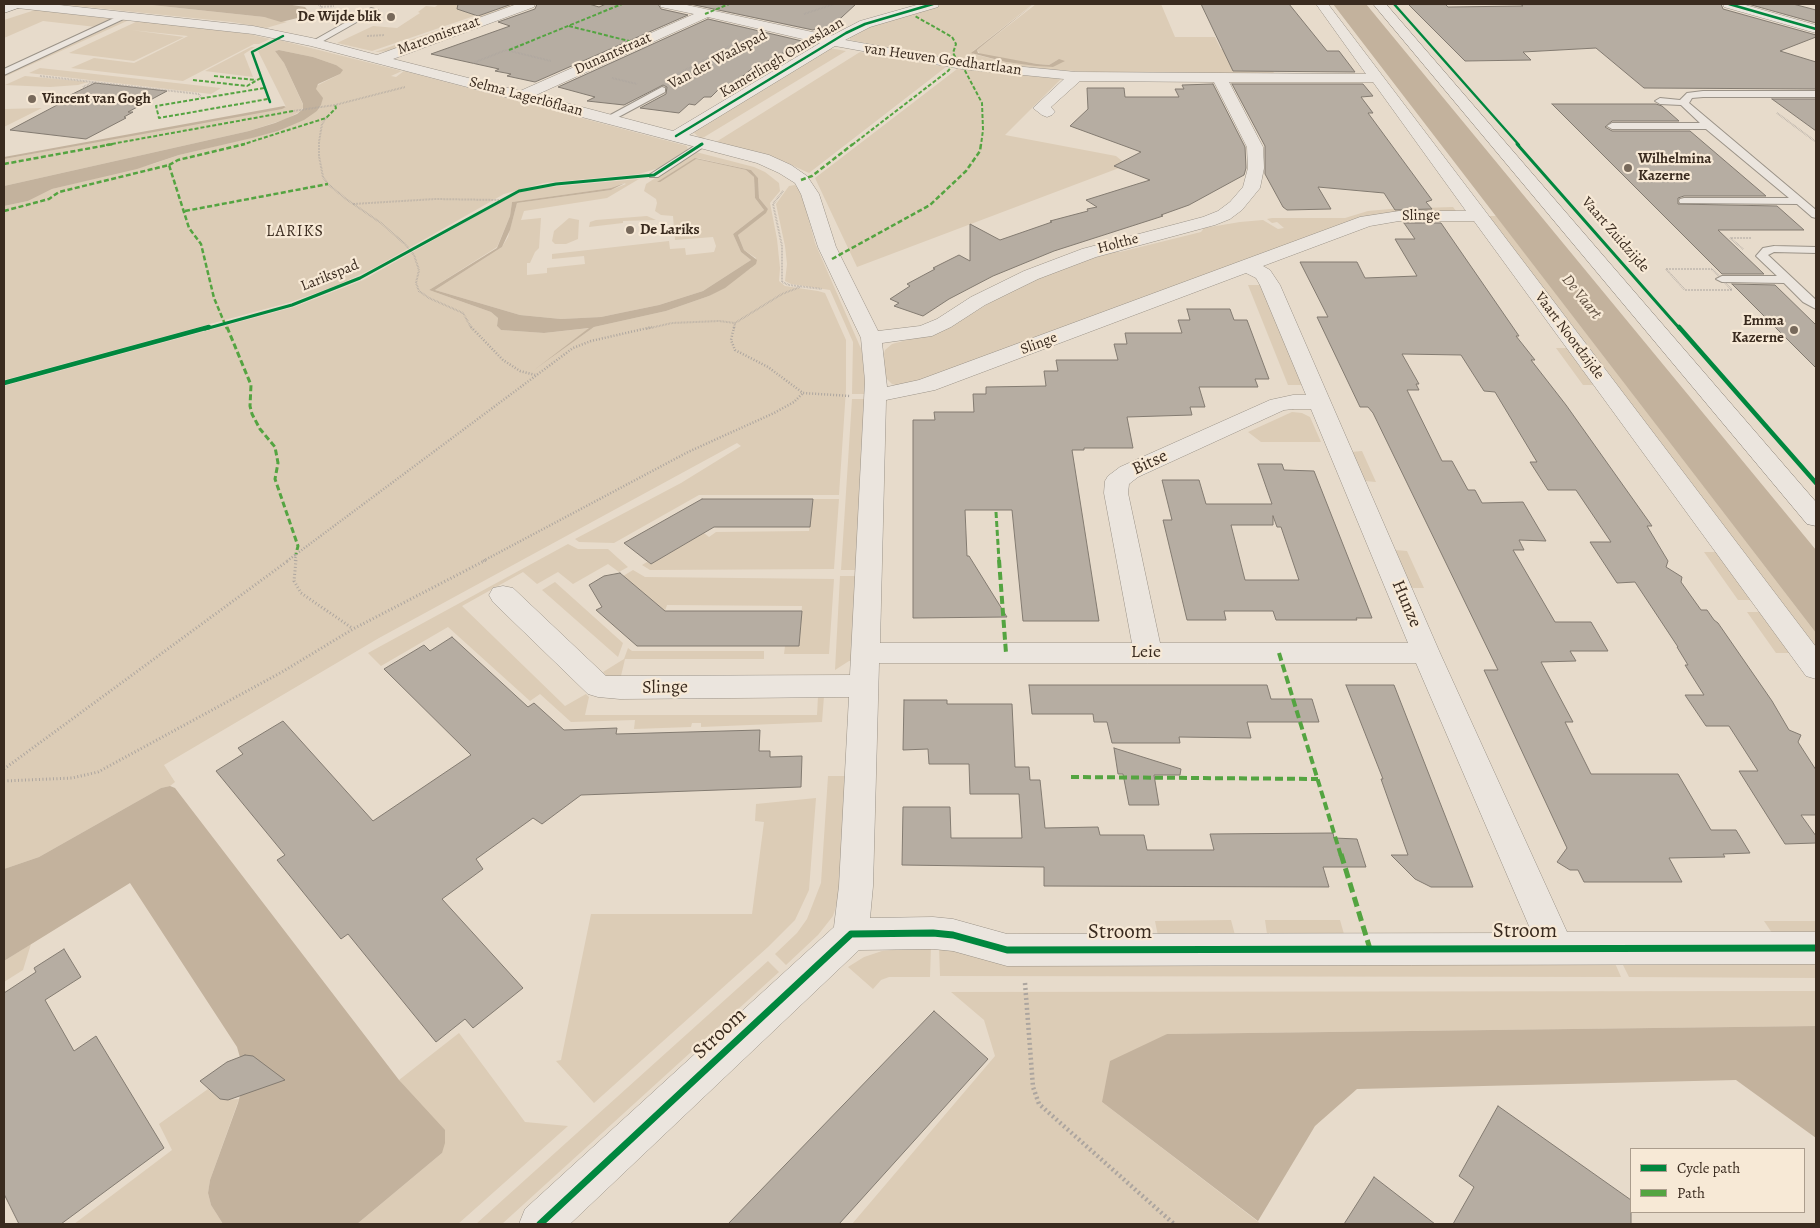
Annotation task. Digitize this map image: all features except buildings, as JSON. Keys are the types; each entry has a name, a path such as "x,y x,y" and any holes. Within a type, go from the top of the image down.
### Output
{"street":[{"path":"4,9 16,4"},
{"name":"Selma Lagerlöflaan","path":"16,4 128,15 320,40 379,59 768,161 801,180 814,202 827,247 871,338 863,396"},
{"name":"Marconistraat","path":"379,59 418,43 529,4"},
{"name":"van Heuven Goedhartlaan","path":"666,4 831,42 962,65 1076,76 1377,78"},
{"name":"Kamerlingh Onneslaan","path":"676,136 864,24 933,4"},
{"name":"Vaart Noordzijde","path":"1322,4 1816,668"},
{"name":"Vaart Zuidzijde","path":"1379,4 1816,518"},
{"path":"1729,4 1816,28"},
{"name":"Dunantstraat","path":"522,96 705,14"},
{"path":"1047,112 1041,108 1076,76"},
{"name":"Holthe","path":"871,338 925,332 944,323 978,300 1031,275 1112,245 1209,222 1224,215 1236,206 1251,188 1256,168 1255,147 1219,78"},
{"name":"Slinge","path":"863,396 901,392 928,386 1366,221 1399,216 1479,216"},
{"name":"Hunze","path":"1248,266 1263,274 1270,285 1426,653 1556,948"},
{"path":"850,934 856,886 865,653 863,396"},
{"name":"Bitse","path":"1148,653 1116,493 1117,481 1129,472 1278,405 1293,402 1320,402"},
{"name":"Slinge","path":"503,595 598,686 620,688 863,686"},
{"name":"Leie","path":"865,653 1426,653"},
{"name":"Stroom","path":"551,1221 850,934 953,935 1007,950 1816,948"}],"lane":[{"path":"320,40 374,10"},
{"path":"4,72 128,15"},
{"name":"Van der Waalspad","path":"608,118 662,90"},
{"path":"1816,94 1690,95 1684,98 1687,108 1816,215"},
{"path":"1660,101 1684,103"},
{"path":"1612,126 1709,126"},
{"path":"654,174 702,144"},
{"path":"1684,201 1799,201"},
{"path":"1816,250 1774,250 1763,253 1765,260 1816,305"},
{"path":"1722,280 1786,280"}],"path":[{"path":"318,4 321,7 334,6"},
{"path":"321,7 319,16 308,23 308,26 320,40 378,34 392,36"},
{"path":"671,78 745,38"},
{"path":"293,112 387,93 411,84 432,73"},
{"path":"38,75 199,94 201,98"},
{"path":"83,87 95,82"},
{"path":"1752,94 1816,142"},
{"path":"326,118 322,124 319,142 319,156 323,177 336,191 381,223 410,251 419,270 416,283 419,291 429,298 463,313 468,324 503,360 520,371 536,375"},
{"path":"801,180 787,186 773,204 782,246 782,282 789,286 827,291"},
{"path":"490,206 505,197"},
{"path":"353,204 435,199 499,200"},
{"path":"402,255 418,246"},
{"path":"1666,269 1712,269 1722,280 1732,290 1684,290 1666,269"},
{"path":"4,768 125,682 568,351 584,343 672,323 719,320 735,323 782,294 800,286"},
{"path":"735,323 731,340 736,350 768,367 802,393 863,396"},
{"path":"849,387 863,396"},
{"path":"4,781 72,778 98,772 248,691 352,629 416,597 688,452 774,413 794,402 802,393"},
{"path":"296,554 293,575 297,588 305,598 352,629"},
{"path":"1025,983 1033,1087 1039,1104 1174,1224"}],"shaded area":[{"path":"57,4 142,4 264,17 287,22 266,28 232,22"},
{"path":"439,4 509,4 372,51 337,43 373,26 397,28 420,13 418,12 426,6 435,7"},
{"path":"514,4 522,4 391,51 375,52"},
{"path":"941,4 1033,4 973,51 973,54 1006,62 1053,67 1059,59 1049,65 1037,64 981,55 977,50 1036,4 1161,4 1175,37 1215,37 1221,49 1259,49 1274,73 1111,73 1057,70 932,56 850,40 850,37 860,29"},
{"path":"35,10 115,19 96,27 43,21 4,38 4,20"},
{"path":"124,20 129,20 4,77 4,74"},
{"path":"138,21 249,34 270,39 254,44 183,81 71,68 94,58 134,63 188,36 131,30 184,37 134,61 69,53"},
{"path":"279,40 402,71 391,76 396,77 404,71 687,146 688,150 659,168 639,174 544,183 504,194 374,268 338,285 291,302 4,380 4,206 28,201 52,189 278,131 317,111 321,105 322,97 316,91 316,86 340,74 336,65 313,57 279,50 275,51 284,63 304,107 286,119 249,131 4,186 4,159 286,107 258,51"},
{"path":"251,47 255,47 244,54 253,77 205,71"},
{"path":"829,48 846,51 701,139 692,131"},
{"path":"860,52 946,67 809,173 776,158 716,142"},
{"path":"40,68 221,88 211,94 29,73"},
{"path":"957,69 1061,79 1005,135 1116,156 1127,165 857,267 815,178"},
{"path":"25,76 88,82 78,85 50,87 5,85"},
{"path":"42,108 4,127 4,109"},
{"path":"696,152 754,167 765,172 779,183 780,191 770,203 777,239 780,268 779,281 785,286 825,293 846,340 846,389 839,495 699,495 614,543 579,542 575,539 681,483 741,446 737,443 379,638 164,765 175,782 170,786 161,788 39,857 4,869 4,386 294,307 363,280 508,198 521,192 538,188 639,179 607,198 524,211 521,220 541,218 539,248 530,263 527,263 527,275 547,273 547,268 585,264 584,256 552,259 552,254 669,241 670,249 685,248 686,255 714,252 716,246 713,237 675,240 673,216 661,215 655,211 656,199 644,191 646,184","holes":["697,158 751,170 758,178 759,198 768,209 738,235 744,250 756,258 751,268 709,296 666,311 594,327 534,370 590,328 544,333 501,330 497,326 498,318 491,312 429,290 497,247 510,216 512,202 611,188 624,183 626,184 611,190 517,203 508,237 502,247 435,290 520,315 561,319 601,317 659,305 703,291 751,260 741,252 733,234 764,210 755,198 754,177 746,170 696,159 657,182"]},
{"path":"795,185 799,189 805,206 815,243 862,351 866,394 852,394 853,342 830,290 791,284 785,281 787,264 785,246 776,204 789,186"},
{"path":"1453,207 1456,211 1393,214 918,383 898,386 892,384 885,377 884,354 885,350 892,344 944,330 1037,278 1109,251 1120,252 1201,232 1204,228 1240,222 1263,220 1278,229 1284,228 1277,222 1272,223 1267,219 1345,218 1368,211"},
{"path":"647,216 656,220 623,221 623,223 589,227 590,222 596,220"},
{"path":"1486,216 1496,216 1816,633 1816,652"},
{"path":"569,218 579,220 578,239 566,244 555,244 552,241 554,231"},
{"path":"1248,285 1262,285 1304,385 1288,385"},
{"path":"1556,348 1567,348 1594,385 1583,385"},
{"path":"852,399 866,399 857,570 841,570"},
{"path":"1292,412 1302,413 1310,417 1321,442 1261,442 1248,432"},
{"path":"1362,451 1376,482 1364,481 1351,452"},
{"path":"813,499 839,499 834,569 650,570 642,565 647,562 651,564 704,533 709,537 716,532 809,531"},
{"path":"568,544 578,549 608,549 628,567 619,572 608,564 573,584 558,572 537,584 523,572 462,606 565,706 586,694 589,697 585,715 817,715 818,696 824,696 822,722 701,727 701,723 692,723 691,727 634,729 635,720 571,722 540,694 530,701 448,627 381,666 368,653"},
{"path":"1395,550 1407,551 1424,588 1411,588"},
{"path":"1704,552 1717,552 1752,600 1738,600"},
{"path":"633,570 645,577 834,579 829,654 784,654 785,646 799,645 802,606 667,605 665,611 623,576"},
{"path":"840,576 857,576 853,661 849,661 835,670"},
{"path":"555,582 623,643 618,657 542,590"},
{"path":"1747,612 1761,612 1791,653 1776,653"},
{"path":"628,648 632,651 764,651 764,659 625,659 621,676 606,676 603,672 624,659"},
{"path":"828,776 847,776 841,890 833,916 818,935 786,965 775,954 797,933 807,919 821,883"},
{"path":"816,798 809,890 795,920 768,947 594,1103 556,1061 561,1060 591,914 752,914 764,822 755,821 756,804"},
{"path":"1231,920 1235,935 1158,936 1155,921"},
{"path":"1265,920 1340,920 1344,934 1267,934"},
{"path":"1764,921 1816,921 1816,936 1774,936"},
{"path":"31,944 23,970 4,982 4,961"},
{"path":"931,946 930,977 889,977 881,980 873,989 848,967 864,957 882,951"},
{"path":"939,946 1614,961 1621,977 940,976"},
{"path":"768,961 779,972 502,1224 476,1224"},
{"path":"1621,961 1816,962 1816,978 1629,977"},
{"path":"1816,991 1816,1026 1167,1034 1102,1102 1261,1224 852,1224 995,1056 984,1020 951,992"},
{"path":"459,1033 525,1122 568,1126 458,1224 357,1224 442,1153 399,1080"},
{"path":"208,1089 221,1100 239,1099 210,1180 208,1193 211,1205 223,1224 74,1224 172,1150 159,1124"}],"water":[{"path":"142,4 286,4 305,7 309,12 306,16 281,22 264,17"},
{"path":"1034,4 977,50 978,53 1037,64 1049,65 1059,59 1065,61 1053,67 1036,66 1006,62 971,53"},
{"name":"De Vaart","path":"1333,4 1366,4 1816,550 1816,633"},
{"path":"279,50 313,57 336,65 343,70 340,74 318,84 316,89 323,98 321,105 317,111 304,120 278,131 179,155 137,169 52,189 28,201 4,206 4,186 249,131 297,114 303,109 303,104 284,63 275,51"},
{"path":"286,107 282,109 4,159 4,157"},
{"path":"695,158 751,170 758,178 759,198 768,209 766,213 738,235 744,250 757,260 756,264 725,288 709,296 666,311 594,327 534,370 589,328 544,333 501,330 497,326 498,318 491,312 429,290 497,248 510,216 512,202 611,188 625,183 611,190 517,203 510,230 502,247 435,290 520,315 561,319 601,317 659,305 703,291 751,260 741,252 733,234 764,210 755,198 754,177 746,170 696,159 660,182 657,182"},
{"path":"170,786 175,788 399,1080 445,1130 445,1143 442,1153 357,1224 223,1224 211,1205 208,1193 210,1180 242,1088 241,1061 237,1047 130,883 4,961 4,869 39,857 161,788"},
{"path":"1816,1026 1816,1138 1736,1080 1357,1089 1315,1126 1258,1221 1102,1102 1110,1061 1167,1034"}],"marked path":[{"path":"509,50 622,4"},
{"path":"705,14 729,4"},
{"path":"801,180 812,176 948,71 954,64 956,58 953,53 956,44 952,37 915,16"},
{"path":"569,26 637,43"},
{"path":"832,259 930,205 966,171 980,151 983,130 982,103 962,65"},
{"path":"214,76 256,80"},
{"path":"193,80 247,86 261,78"},
{"path":"264,88 156,106 159,118 268,99"},
{"path":"169,165 178,160 239,146 326,118 336,108 335,105"},
{"path":"4,164 293,111"},
{"path":"4,211 49,199 59,192 169,165 189,228 201,244 214,298 251,385 250,406 252,414 260,429 275,447 278,463 275,479 298,546 296,554"},
{"path":"185,211 328,184"},
{"path":"996,512 1006,653"},
{"path":"1279,653 1370,949"},
{"path":"1071,777 1318,779"}],"cycle path":[{"path":"676,136 846,33 865,24 933,4"},
{"path":"1394,4 1816,483"},
{"path":"1729,4 1816,29"},
{"path":"270,102 252,52 283,36"},
{"name":"Larikspad","path":"4,383 292,305 360,278 519,191 556,184 654,175 702,144"},
{"path":"540,1224 851,934 933,933 953,935 1007,950 1816,948"}],"place":[{"name":"De Wijde blik","path":"391,17"},
{"name":"Vincent van Gogh","path":"32,99"},
{"name":"Wilhelmina Kazerne","path":"1628,168"},
{"name":"De Lariks","path":"630,230"},
{"name":"Emma Kazerne","path":"1794,330"}],"district":[{"name":"LARIKS","path":"295,232"}]}
